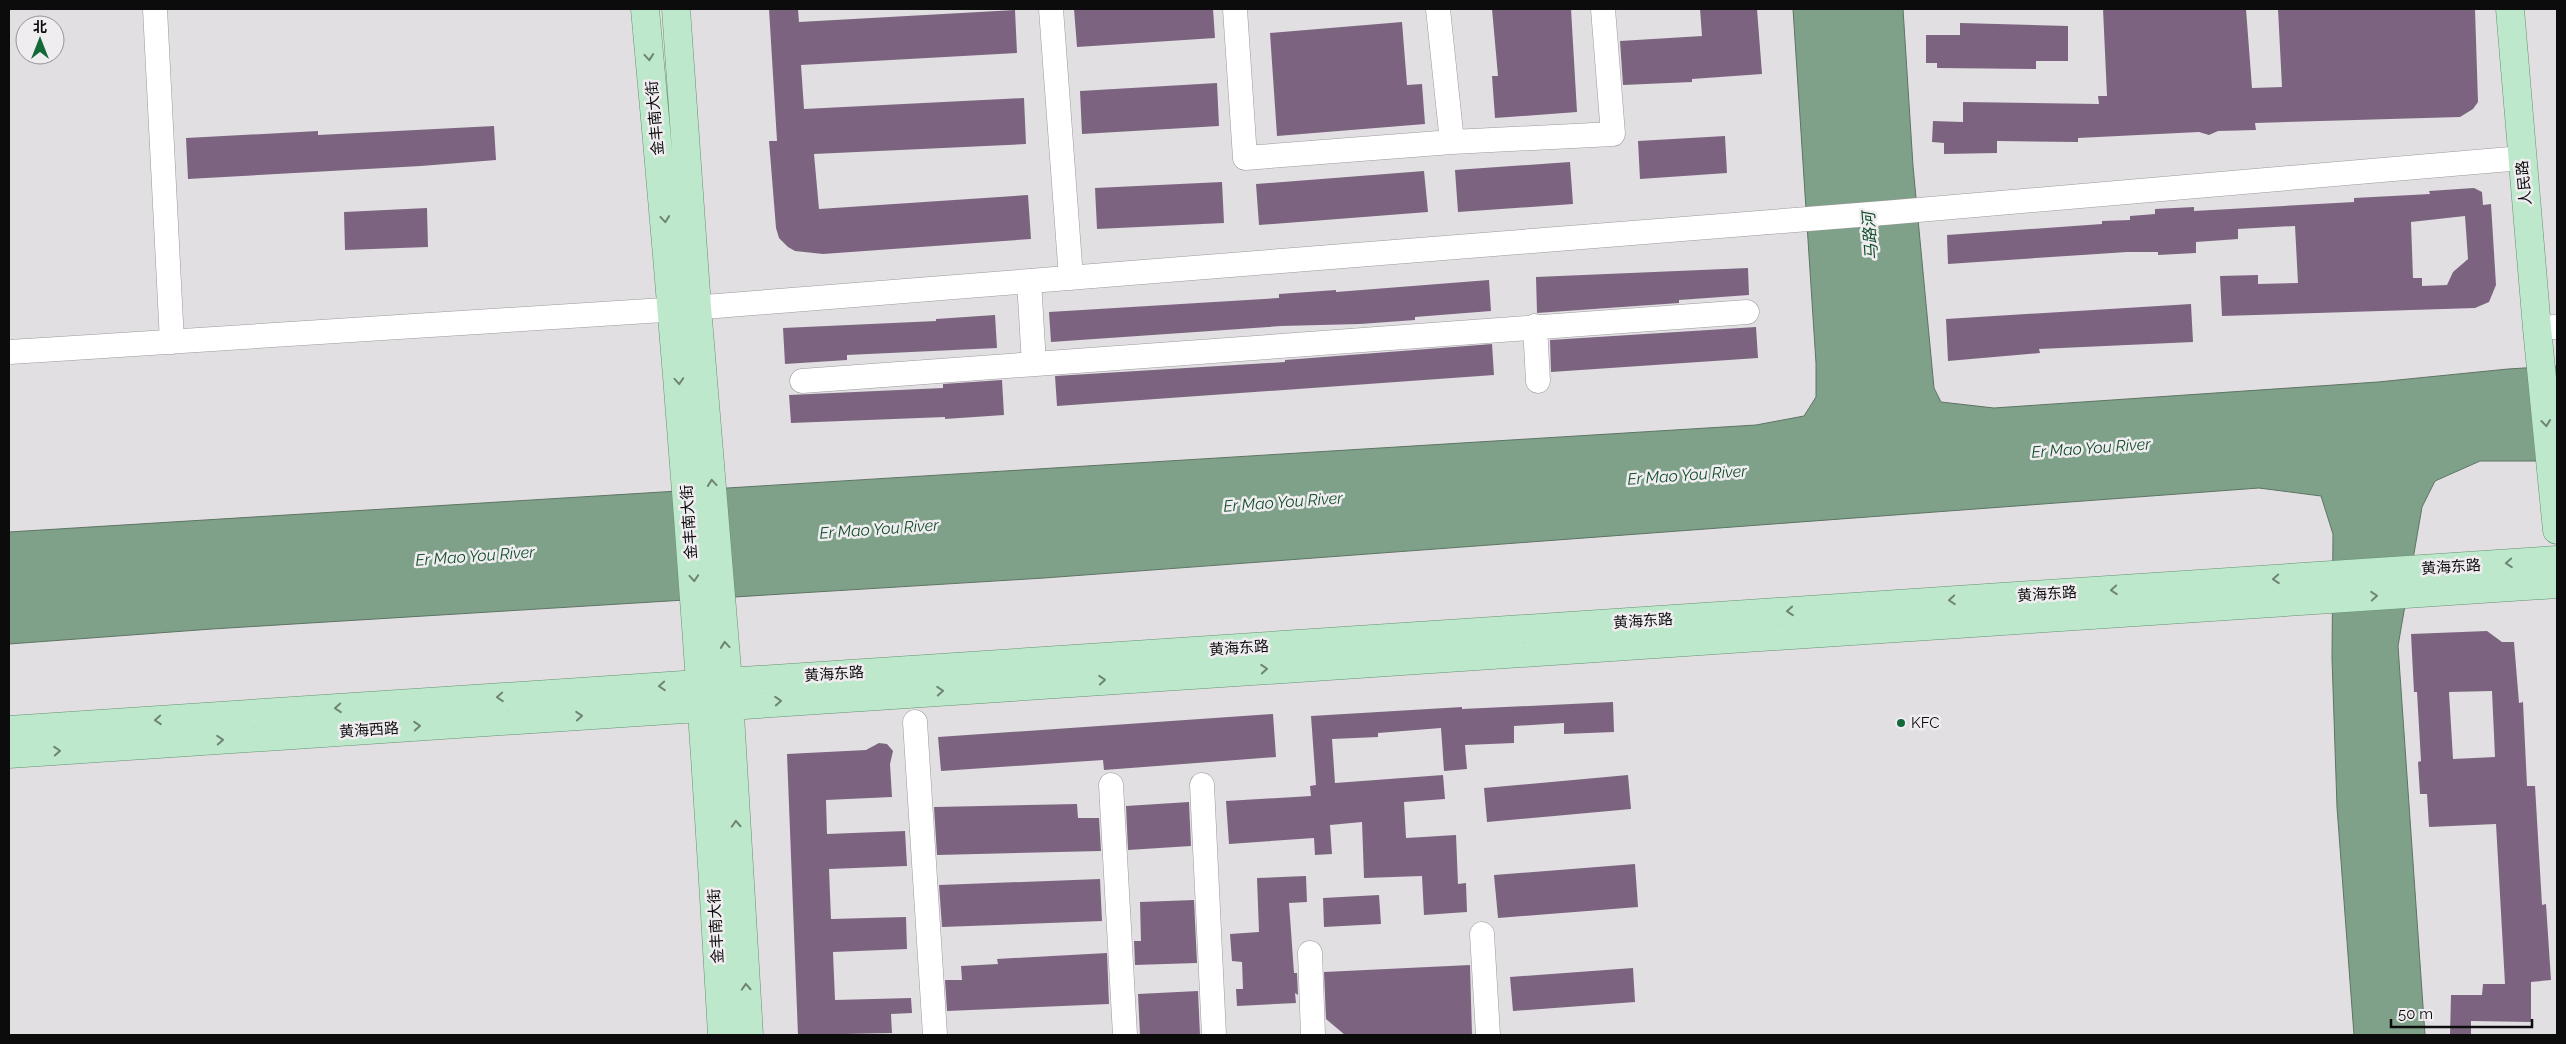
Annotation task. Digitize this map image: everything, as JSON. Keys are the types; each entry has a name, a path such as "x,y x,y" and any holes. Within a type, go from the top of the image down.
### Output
{"main road":[{"name":"金丰南大街","path":"645,9 685,308"},
{"name":"金丰南大街","path":"676,9 685,308 716,694 749,1035"},
{"name":"人民路","path":"2510,9 2522,158 2548,328"},
{"name":"人民路","path":"2526,9 2548,328 2547,356"},
{"path":"2547,356 2557,386"},
{"path":"2547,356 2556,520"},
{"name":"黄海东路","path":"716,694 2326,588 2421,581 2557,560"},
{"name":"黄海东路","path":"2421,581 2557,584"},
{"name":"金丰南大街","path":"716,694 722,1035"},
{"name":"黄海西路","path":"9,730 716,694"},
{"name":"黄海西路","path":"9,754 716,694"}],"street":[{"path":"155,9 172,342"},
{"path":"1051,9 1071,278"},
{"path":"1235,9 1245,158 1452,142 1613,134 1603,9"},
{"path":"1438,9 1452,142"},
{"path":"9,352 685,308 1794,222 2522,158"},
{"path":"1029,281 1034,364"},
{"path":"802,381 1747,312"},
{"path":"1535,326 1538,381"},
{"path":"915,722 935,1035"},
{"path":"1111,785 1125,1035"},
{"path":"1202,785 1214,1035"},
{"path":"1482,934 1488,1035"},
{"path":"1310,953 1312,1035"}],"water":[{"path":"1793,9 1903,9 1913,166 1934,388 1941,402 1994,408 2378,382 2557,366 2557,461 2480,461 2435,481 2422,507 2398,646 2425,1035 2354,1035 2337,807 2332,658 2333,534 2321,496 2259,488 1044,578 212,629 9,644 9,532 1756,425 1804,416 1816,397 1816,363"}],"building":[{"path":"769,9 798,9 799,22 1015,10 1017,53 801,65 804,109 1024,98 1026,144 814,154 819,209 1028,195 1031,239 823,254 795,251 788,247 779,238 776,228 769,141 777,141"},
{"path":"1074,9 1213,9 1215,38 1077,47"},
{"path":"1492,9 1571,9 1577,112 1495,118 1492,76 1498,76"},
{"path":"1700,9 1757,9 1762,74 1692,79 1692,82 1623,85 1620,41 1702,36"},
{"path":"2103,9 2246,9 2252,88 2282,87 2278,9 2475,9 2478,102 2473,109 2460,117 2255,123 2256,130 2218,131 2209,135 2199,132 2078,138 2078,142 1997,141 1997,153 1944,154 1944,143 1932,142 1933,121 1963,122 1963,102 2099,104 2098,96 2107,96"},
{"path":"1402,22 1407,85 1422,84 1425,124 1277,136 1270,33"},
{"path":"1960,23 2068,26 2068,61 2036,61 2036,69 1937,68 1937,63 1926,63 1926,35 1960,35"},
{"path":"1217,83 1219,126 1082,134 1080,91"},
{"path":"494,126 496,160 188,179 186,138 318,131 318,135"},
{"path":"1725,136 1727,173 1640,179 1638,141"},
{"path":"1570,162 1573,204 1458,212 1455,170"},
{"path":"1424,171 1428,212 1259,225 1256,184"},
{"path":"1222,182 1224,223 1097,229 1095,188"},
{"path":"2474,188 2482,192 2483,205 2491,204 2496,285 2489,302 2475,308 2222,316 2220,276 2258,275 2258,284 2298,283 2295,226 2238,229 2238,239 2196,242 2196,253 2158,255 2158,252 2127,252 1948,264 1947,235 2102,224 2102,221 2130,220 2130,216 2155,214 2155,209 2194,207 2194,211 2354,202 2354,198 2430,194 2429,191","holes":["2465,216 2468,259 2453,272 2447,285 2422,286 2422,278 2413,278 2411,222"]},
{"path":"427,208 428,247 345,250 344,212"},
{"path":"1748,268 1749,295 1679,300 1679,303 1537,313 1536,277"},
{"path":"1489,280 1491,311 1415,317 1415,320 1360,324 1281,326 1051,342 1049,312 1279,298 1279,294 1336,290 1336,292"},
{"path":"2191,304 2193,342 2039,349 2040,353 1948,361 1946,319"},
{"path":"995,315 997,348 847,355 847,360 785,364 783,328 936,321 936,319"},
{"path":"1756,327 1758,358 1551,372 1550,340"},
{"path":"1492,344 1494,375 1057,406 1055,376 1285,362 1285,360"},
{"path":"1002,380 1004,415 945,419 945,417 791,423 789,395 943,388 943,384"},
{"path":"2487,631 2502,642 2514,642 2519,703 2523,702 2527,786 2535,786 2542,905 2546,904 2551,980 2531,982 2531,1022 2471,1021 2471,1035 2450,1035 2451,995 2482,995 2483,984 2505,984 2496,824 2429,827 2427,794 2420,794 2418,762 2421,761 2417,692 2414,692 2411,634","holes":["2492,691 2495,757 2453,759 2449,692"]},
{"path":"1613,702 1614,732 1564,734 1564,723 1514,726 1514,743 1465,745 1467,769 1444,771 1441,728 1378,733 1378,737 1332,739 1335,783 1443,775 1445,799 1404,802 1406,838 1456,835 1458,884 1466,883 1467,912 1424,915 1422,876 1364,878 1362,822 1330,825 1332,854 1315,855 1314,838 1229,844 1226,801 1311,796 1310,786 1316,785 1311,716 1462,707 1462,709"},
{"path":"1273,714 1276,757 1104,770 1103,760 941,771 938,737"},
{"path":"879,743 887,744 893,751 890,764 892,797 826,800 827,834 905,831 907,866 829,869 831,919 906,917 907,949 833,952 835,1000 911,998 912,1013 891,1014 892,1033 798,1035 787,754 866,750"},
{"path":"1628,775 1631,809 1487,822 1484,788"},
{"path":"1189,802 1191,846 1128,850 1126,806"},
{"path":"1077,804 1078,818 1099,818 1101,851 937,855 934,807"},
{"path":"1635,864 1638,907 1498,918 1494,875"},
{"path":"1306,876 1307,902 1289,903 1294,973 1297,973 1298,995 1295,993 1296,1003 1237,1006 1236,989 1243,989 1242,962 1232,961 1230,934 1259,932 1257,878"},
{"path":"1100,879 1102,921 942,927 939,885"},
{"path":"1379,895 1381,924 1324,927 1323,898"},
{"path":"1194,900 1197,963 1135,965 1134,941 1141,941 1140,902"},
{"path":"1107,953 1109,1004 947,1011 945,980 962,980 961,966 998,964 997,959"},
{"path":"1470,965 1472,1035 1345,1035 1326,1019 1324,972"},
{"path":"1633,968 1635,1002 1513,1011 1510,977"},
{"path":"1198,991 1200,1035 1140,1035 1138,994"}],"place":[{"name":"KFC","path":"1901,723"}],"water label":[{"name":"马路河","path":"1870,236"},
{"name":"Er Mao You River","path":"2091,448"},
{"name":"Er Mao You River","path":"1687,475"},
{"name":"Er Mao You River","path":"1283,502"},
{"name":"Er Mao You River","path":"879,529"},
{"name":"Er Mao You River","path":"475,556"}]}
